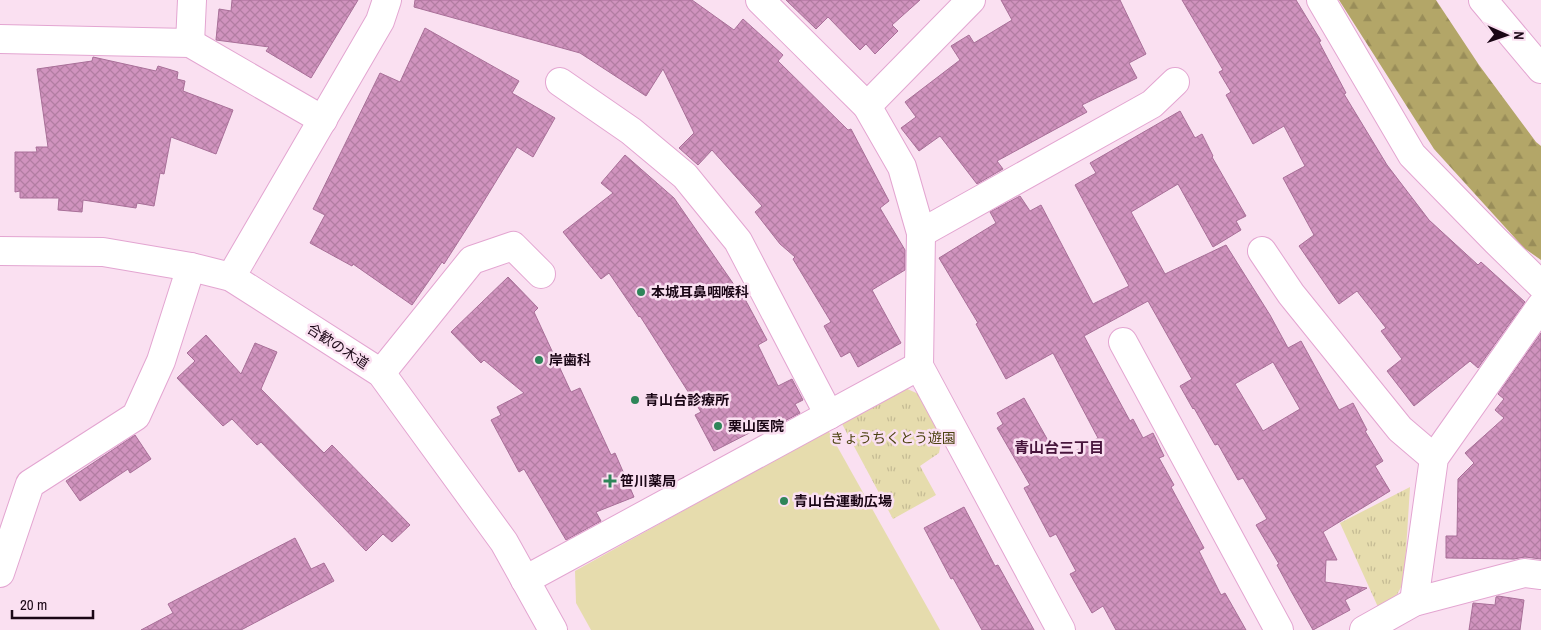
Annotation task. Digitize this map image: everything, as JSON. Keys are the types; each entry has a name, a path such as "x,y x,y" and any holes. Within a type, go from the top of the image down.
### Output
{"street":[{"path":"190,43 192,0"},
{"path":"231,277 380,21 387,0"},
{"path":"760,0 867,106 902,167 921,233 919,366 1061,630"},
{"path":"867,106 972,0"},
{"path":"1321,0 1412,155 1496,242 1541,285"},
{"path":"1483,0 1541,69"},
{"path":"0,39 190,43 324,120"},
{"path":"560,82 631,131 685,176 738,241 829,415"},
{"path":"921,233 1152,104 1175,82"},
{"path":"381,374 472,260 513,246 540,274"},
{"name":"合歓の木道","path":"0,251 103,252 191,267 231,277 381,374 504,542 553,630"},
{"path":"1262,251 1292,294 1400,429 1434,458"},
{"path":"0,573 30,484 136,416 161,361 191,267"},
{"path":"1414,602 1434,458 1541,306"},
{"path":"1123,342 1279,630"},
{"path":"525,580 919,366"},
{"path":"1364,630 1414,602 1524,573 1541,575"}],"green space":[{"path":"1339,0 1436,0 1479,65 1536,142 1541,146 1541,260 1524,248 1434,149"},
{"name":"きょうちくとう遊園","path":"905,388 921,395 942,437 939,453 920,466 936,495 893,519 841,422"},
{"name":"青山台運動広場","path":"828,430 940,630 591,630 576,603 575,571"},
{"path":"1410,487 1404,582 1395,598 1378,607 1340,523"}],"building":[{"path":"232,0 358,0 311,78 266,51 269,47 216,40 219,9 231,11"},
{"path":"415,0 692,0 734,30 743,19 783,55 778,61 848,130 851,129 889,201 880,208 905,250 905,270 872,290 901,343 858,367 850,352 841,357 824,326 831,322 793,259 795,257 780,244 755,212 762,206 712,150 698,165 679,148 694,133 663,69 646,96 580,53 414,7"},
{"path":"786,0 920,0 892,25 898,31 875,54 866,44 860,50 828,17 816,29"},
{"path":"1001,0 1120,0 1146,54 1129,63 1137,78 1082,105 1087,112 997,161 1003,169 977,184 940,136 919,151 901,128 916,117 905,102 960,60 951,46 969,35 974,43 1012,20"},
{"path":"1182,0 1296,0 1321,41 1319,42 1346,93 1344,94 1387,165 1429,220 1478,265 1481,262 1525,302 1478,368 1470,361 1414,406 1387,371 1402,359 1381,331 1386,328 1357,291 1339,304 1299,246 1314,235 1283,178 1305,166 1284,126 1253,144 1226,95 1231,92 1219,72 1223,70"},
{"path":"425,28 519,81 512,93 555,118 533,157 517,147 444,264 442,262 412,305 353,264 352,266 310,243 325,215 313,209 380,73 400,82"},
{"path":"93,57 156,71 158,66 178,72 177,79 185,81 183,91 233,110 216,154 171,137 164,174 160,173 154,206 137,203 136,208 83,200 82,212 58,210 59,198 20,198 20,191 15,192 15,152 37,152 36,147 48,147 37,69 92,61"},
{"path":"1180,111 1195,138 1202,134 1212,157 1246,216 1236,221 1241,230 1213,247 1178,184 1131,212 1165,274 1226,245 1270,315 1288,348 1301,341 1339,410 1353,403 1367,430 1365,431 1383,461 1375,466 1390,491 1323,532 1337,560 1326,560 1325,582 1367,588 1345,600 1350,610 1313,630 1277,565 1279,564 1256,525 1267,519 1243,478 1238,480 1218,444 1215,445 1180,386 1192,379 1148,301 1084,336 1130,421 1133,419 1143,438 1153,433 1164,456 1159,458 1174,485 1171,487 1204,548 1199,551 1221,595 1225,593 1246,630 1116,630 1103,606 1092,613 1070,574 1076,571 1056,534 1050,537 1024,488 1030,485 997,428 1003,424 997,413 1024,398 1059,460 1098,438 1053,353 1006,379 976,324 978,323 939,258 996,223 990,212 1020,196 1030,211 1041,205 1093,304 1129,286 1075,185 1096,173 1090,163","holes":["1273,362 1300,409 1263,431 1235,384"]},
{"path":"625,155 674,198 737,289 739,288 767,340 758,345 778,386 792,379 803,400 795,404 800,413 762,433 759,428 714,451 695,415 701,412 640,316 609,273 601,279 563,232 613,193 601,183"},
{"path":"508,277 538,308 534,312 571,392 580,388 611,455 615,453 634,497 596,512 601,521 566,540 524,469 519,472 491,420 501,415 497,407 524,393 484,360 481,363 451,332"},
{"path":"1541,333 1541,559 1525,557 1514,559 1446,558 1446,536 1457,536 1458,479 1474,463 1465,453 1504,418 1495,410 1504,399 1498,394"},
{"path":"206,335 241,374 255,343 277,352 261,389 324,453 332,445 410,525 392,542 383,534 366,551 261,442 257,445 232,419 223,426 177,378 195,361 187,353"},
{"path":"135,435 151,459 130,473 128,469 80,501 66,481"},
{"path":"964,507 995,566 998,565 1034,630 982,630 953,578 951,579 924,528"},
{"path":"295,538 311,569 324,563 334,581 241,630 141,630 173,613 168,604"},
{"path":"1496,597 1524,600 1520,630 1469,630 1473,603 1495,605"}],"place":[{"name":"本城耳鼻咽喉科","path":"641,292"},
{"name":"岸歯科","path":"539,360"},
{"name":"青山台診療所","path":"635,400"},
{"name":"栗山医院","path":"718,426"},
{"name":"笹川薬局","path":"610,481"},
{"name":"青山台運動広場","path":"784,501"}],"district":[{"name":"青山台三丁目","path":"1059,447"}]}
